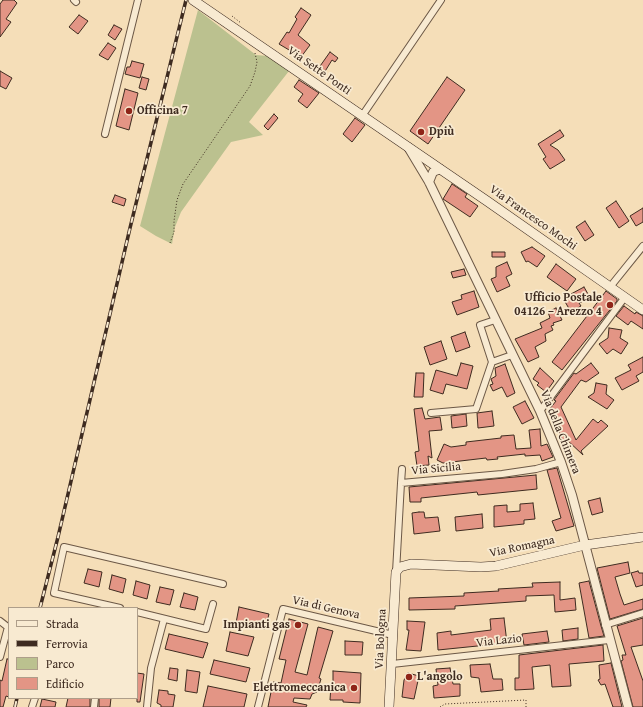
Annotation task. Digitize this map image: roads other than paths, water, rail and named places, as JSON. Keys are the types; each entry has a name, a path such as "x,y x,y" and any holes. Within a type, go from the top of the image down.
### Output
{"main road":[{"name":"Via Sette Ponti","path":"193,0 408,147"},
{"name":"Via Sette Ponti","path":"201,0 217,15"},
{"name":"Via Francesco Mochi","path":"408,147 643,310"},
{"name":"Via Romagna","path":"396,572 404,564 474,567 496,566 585,545 643,537"},
{"name":"Via Bologna","path":"389,707 396,572"}],"street":[{"path":"105,134 138,0"},
{"path":"362,116 442,0"},
{"name":"Via della Chimera","path":"408,147 429,182 540,410 561,462 572,495 605,625 628,707"},
{"path":"429,182 433,172 440,169"},
{"path":"610,287 643,246"},
{"path":"540,410 625,297"},
{"path":"431,413 476,409 492,362 480,324 495,320"},
{"path":"492,362 512,355"},
{"name":"Via Sicilia","path":"396,572 401,483 502,474 536,469 561,462"},
{"path":"401,483 402,469"},
{"path":"113,607 54,593 64,547 223,584"},
{"path":"138,612 206,629 213,604"},
{"name":"Via di Genova","path":"258,707 283,609 393,635"},
{"path":"605,625 643,614"},
{"path":"146,707 152,668 164,619"},
{"path":"0,622 8,628 0,658"},
{"name":"Via Lazio","path":"392,664 609,640"}],"railway":[{"path":"40,607 130,228 186,0"},
{"path":"15,707 17,699"}],"place":[{"name":"Officina 7","path":"129,111"},
{"name":"Dpiù","path":"421,132"},
{"name":"Ufficio Postale 04126 – Arezzo 4","path":"610,305"},
{"name":"Impianti gas","path":"298,625"},
{"name":"L'angolo","path":"409,677"},
{"name":"Elettromeccanica","path":"354,688"}]}
